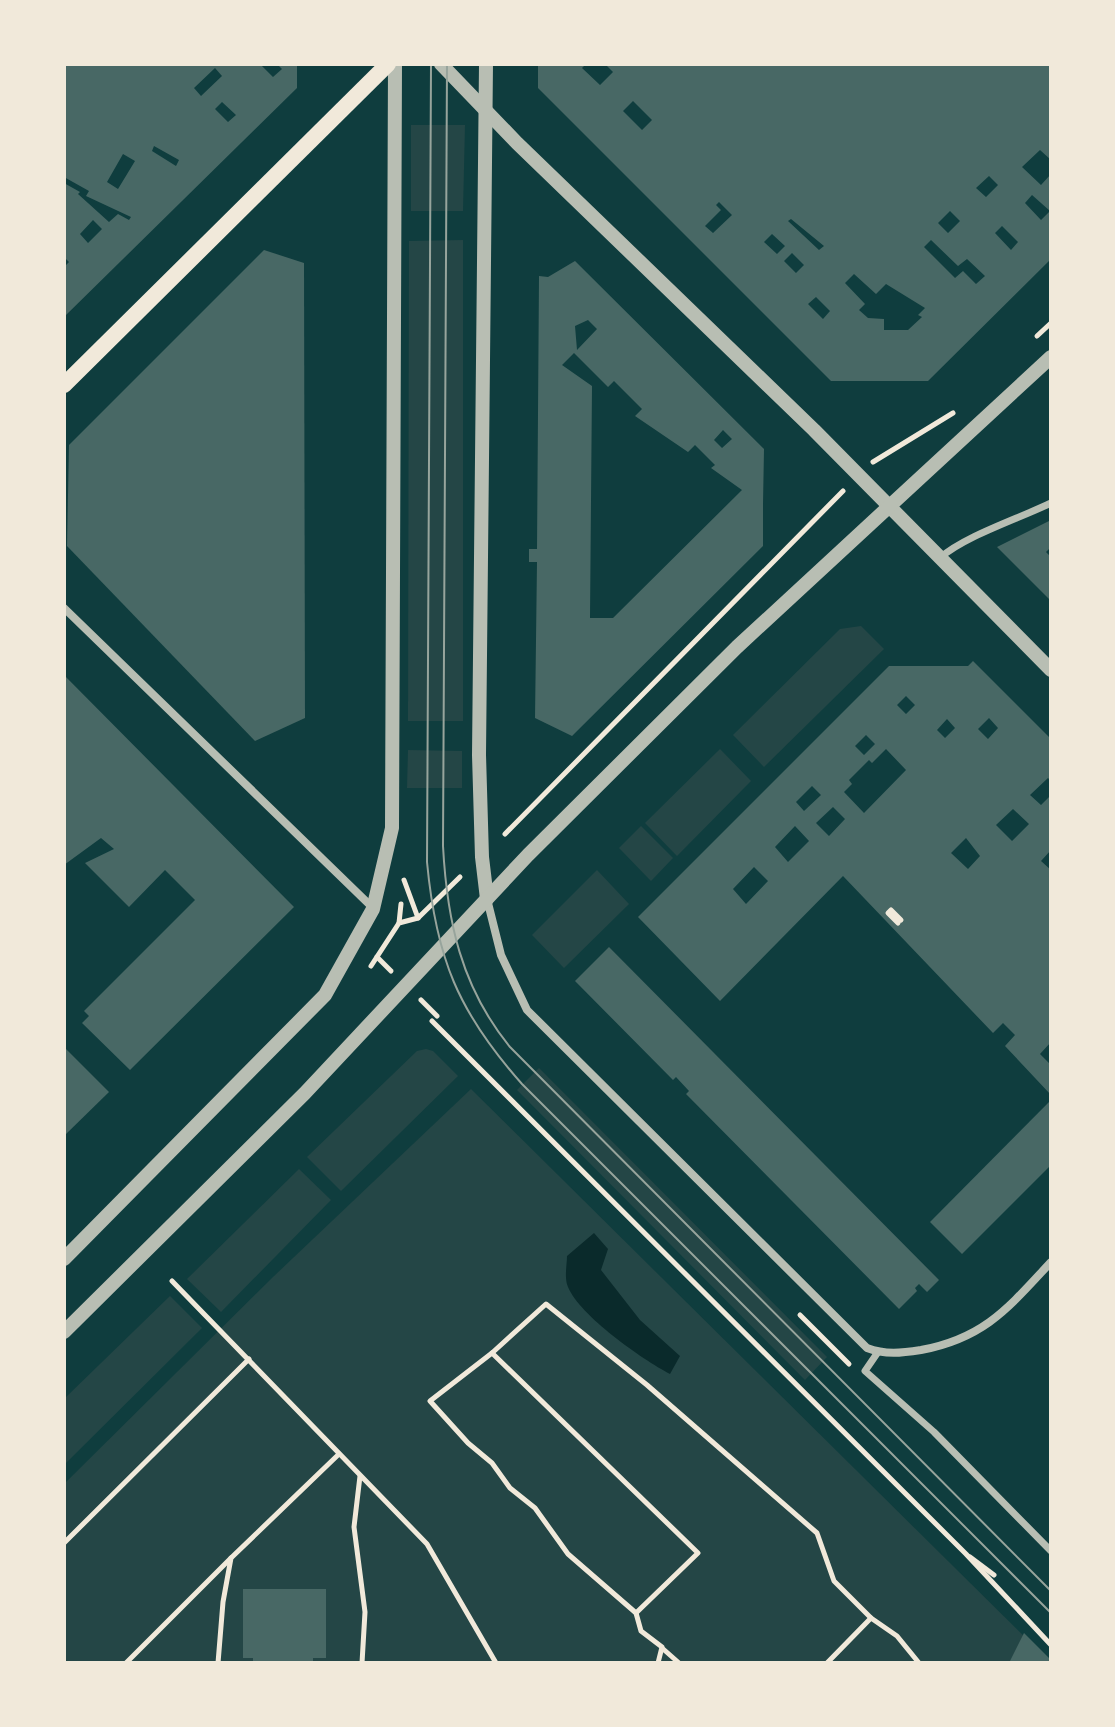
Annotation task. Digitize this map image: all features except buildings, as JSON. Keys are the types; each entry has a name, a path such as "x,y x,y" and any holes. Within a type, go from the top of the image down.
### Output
{"main road":[{"path":"64,385 388,64"}],"street":[{"path":"64,1259 325,995 373,909 392,828 395,64"},
{"path":"441,64 517,143 858,475 1051,670"},
{"path":"486,64 479,755 482,857 487,899 501,955 527,1010 856,1341 878,1352 913,1351 959,1341 998,1318 1051,1262"},
{"path":"64,1332 305,1093 487,899 737,647 1051,357"},
{"path":"940,558 958,542 990,532 1051,503"},
{"path":"64,608 373,909"},
{"path":"878,1352 865,1371 934,1432 1051,1551"}],"path":[{"path":"511,816 520,820 858,475 876,460 960,409"},
{"path":"365,975 399,923 418,918 470,868"},
{"path":"403,875 418,918"},
{"path":"377,957 392,972"},
{"path":"429,1007 434,1018 966,1554 1051,1645"},
{"path":"172,1281 427,1544 496,1663"},
{"path":"679,1663 641,1631 636,1613 568,1554 535,1508 510,1488 492,1463 468,1443 430,1401 492,1353 546,1304 647,1385 817,1533 834,1581 871,1618 897,1636 919,1663"},
{"path":"492,1353 698,1553 636,1613"},
{"path":"64,1543 249,1359"},
{"path":"126,1663 339,1454"},
{"path":"361,1475 354,1527 365,1612 362,1663"},
{"path":"966,1554 994,1575"},
{"path":"218,1663 223,1602 231,1558"},
{"path":"827,1663 871,1618"},
{"path":"658,1663 662,1647"}],"shaded area":[{"path":"411,125 465,125 463,211 411,211"},
{"path":"463,240 463,721 408,721 409,241"},
{"path":"861,626 884,649 764,767 733,735 840,629"},
{"path":"720,749 751,781 677,856 645,823"},
{"path":"408,750 462,751 462,788 407,788"},
{"path":"641,826 673,858 651,881 619,848"},
{"path":"597,870 629,904 564,968 532,935"},
{"path":"417,1051 433,1051 458,1076 341,1191 307,1157"},
{"path":"539,1068 827,1357 805,1380 517,1090"},
{"path":"471,1089 1051,1663 64,1663 64,1484 273,1277"},
{"path":"299,1169 331,1200 221,1312 187,1279"},
{"path":"594,1233 608,1249 601,1270 640,1320 680,1356 670,1374 629,1348 598,1323 568,1287 567,1256"},
{"path":"170,1296 202,1328 64,1465 64,1399"}],"tram line":[{"path":"431,64 427,862 437,927 454,982 481,1032 522,1084 1051,1613"},
{"path":"447,64 443,846 448,901 468,977 479,1001 510,1047 1051,1591"}]}
